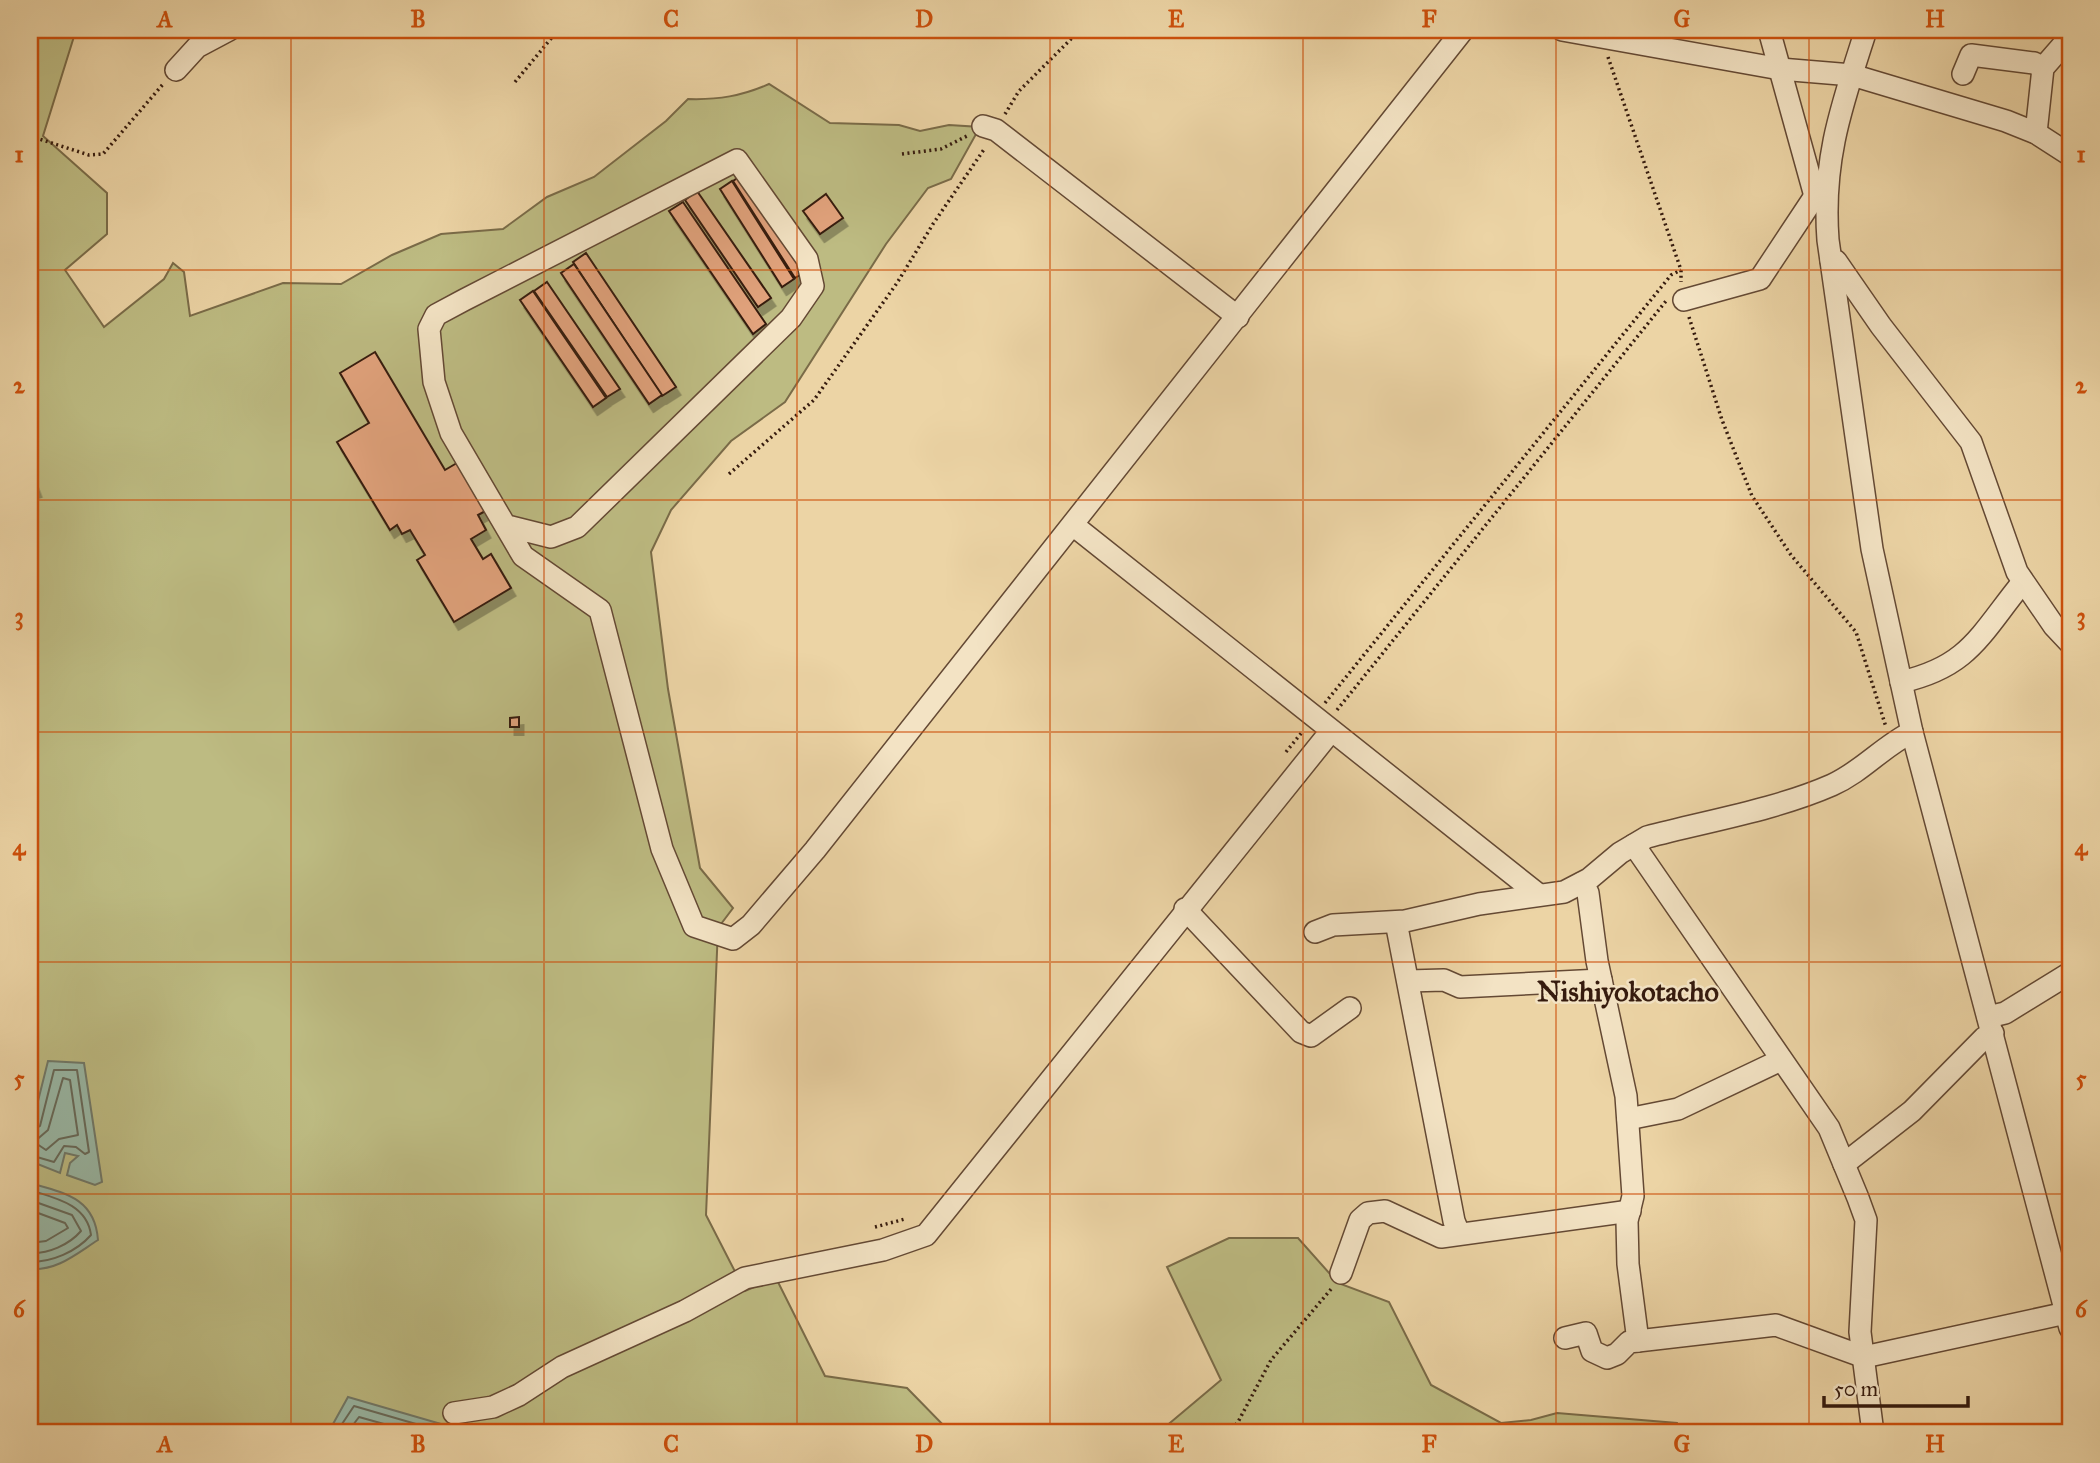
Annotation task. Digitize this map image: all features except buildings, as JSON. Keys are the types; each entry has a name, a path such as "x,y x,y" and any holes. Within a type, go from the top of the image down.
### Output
{"street":[{"path":"176,70 197,47 229,30"},
{"path":"507,526 551,537 577,527 791,318 813,286 807,259 737,160 436,315 429,329 430,362 451,433 523,556 600,610 662,849 694,926 733,939 751,926 815,850 1463,30"},
{"path":"1562,30 1780,69 1852,75 2006,121 2036,133 2070,155"},
{"path":"1565,1338 1586,1333 1592,1351 1607,1358 1617,1354 1629,1342 1776,1325 1864,1357 2068,1321 1912,732 1872,549 1820,197 1769,30"},
{"path":"1683,296 1760,279 1820,197 1830,152 1866,30"},
{"path":"2036,133 2043,68 2070,37"},
{"path":"1963,74 1971,55 2034,63 2043,68"},
{"path":"990,128 1238,317"},
{"path":"1831,260 1836,261 1881,326 1971,442 2017,572 2070,643"},
{"path":"1073,525 1539,895"},
{"path":"1901,682 1938,670 1965,655 2024,584"},
{"path":"454,1413 493,1407 519,1395 562,1367 685,1311 746,1278 883,1250 926,1235 1185,909 1323,724"},
{"path":"1315,932 1334,925 1396,922 1479,904 1564,892 1582,883 1647,837 1832,785 1868,764 1891,742 1912,732"},
{"path":"1634,845 1829,1128 1844,1164 1866,1220 1860,1332 1872,1433"},
{"path":"1582,883 1588,893 1601,979 1626,1096 1633,1196 1628,1264 1638,1341"},
{"path":"1185,909 1301,1032 1311,1036 1350,1008"},
{"path":"1396,922 1454,1221 1460,1233"},
{"path":"1844,1164 1913,1111 2006,1013 2070,973"},
{"path":"1408,981 1444,980 1460,987 1601,979"},
{"path":"1628,1119 1678,1109 1781,1059"},
{"path":"1341,1273 1360,1220 1368,1213 1385,1211 1441,1237 1630,1211"}],"path":[{"path":"239,30 247,35 267,36 290,30"},
{"path":"515,82 558,30"},
{"path":"729,474 814,400 897,283 990,128 1019,91 1080,30"},
{"path":"1609,38 1607,55 1681,270 1683,296 1722,420 1752,496 1791,555 1856,632 1891,742"},
{"path":"30,136 89,155 103,153 176,70"},
{"path":"902,154 941,149 990,128"},
{"path":"1323,724 1670,295 1683,296"},
{"path":"1228,1433 1238,1422 1271,1360 1328,1295 1341,1273"}],"shaded area":[{"path":"30,30 76,30 43,136 107,193 107,234 65,270 104,327 164,279 173,263 184,272 190,316 283,283 341,284 392,255 441,234 503,229 547,197 594,177 666,121 688,99 730,96 769,84 830,123 899,125 920,131 949,125 980,127 951,179 928,188 886,244 785,402 731,441 671,510 651,552 668,689 700,868 733,908 718,928 706,1215 745,1291 776,1278 825,1376 907,1388 951,1433 30,1433"},
{"path":"1229,1238 1298,1238 1338,1283 1389,1302 1431,1385 1501,1423 1531,1420 1557,1413 1677,1423 1682,1433 1158,1433 1221,1380 1167,1267"}],"water":[{"path":"48,1061 84,1063 102,1182 95,1185 67,1175 70,1163 78,1156 65,1153 60,1173 30,1161 30,1133"},
{"path":"30,1183 66,1194 84,1206 96,1226 98,1240 58,1264 30,1269"},
{"path":"348,1397 472,1433 328,1433"}],"district":[{"name":"Nishiyokotacho","path":"1628,991"}]}
